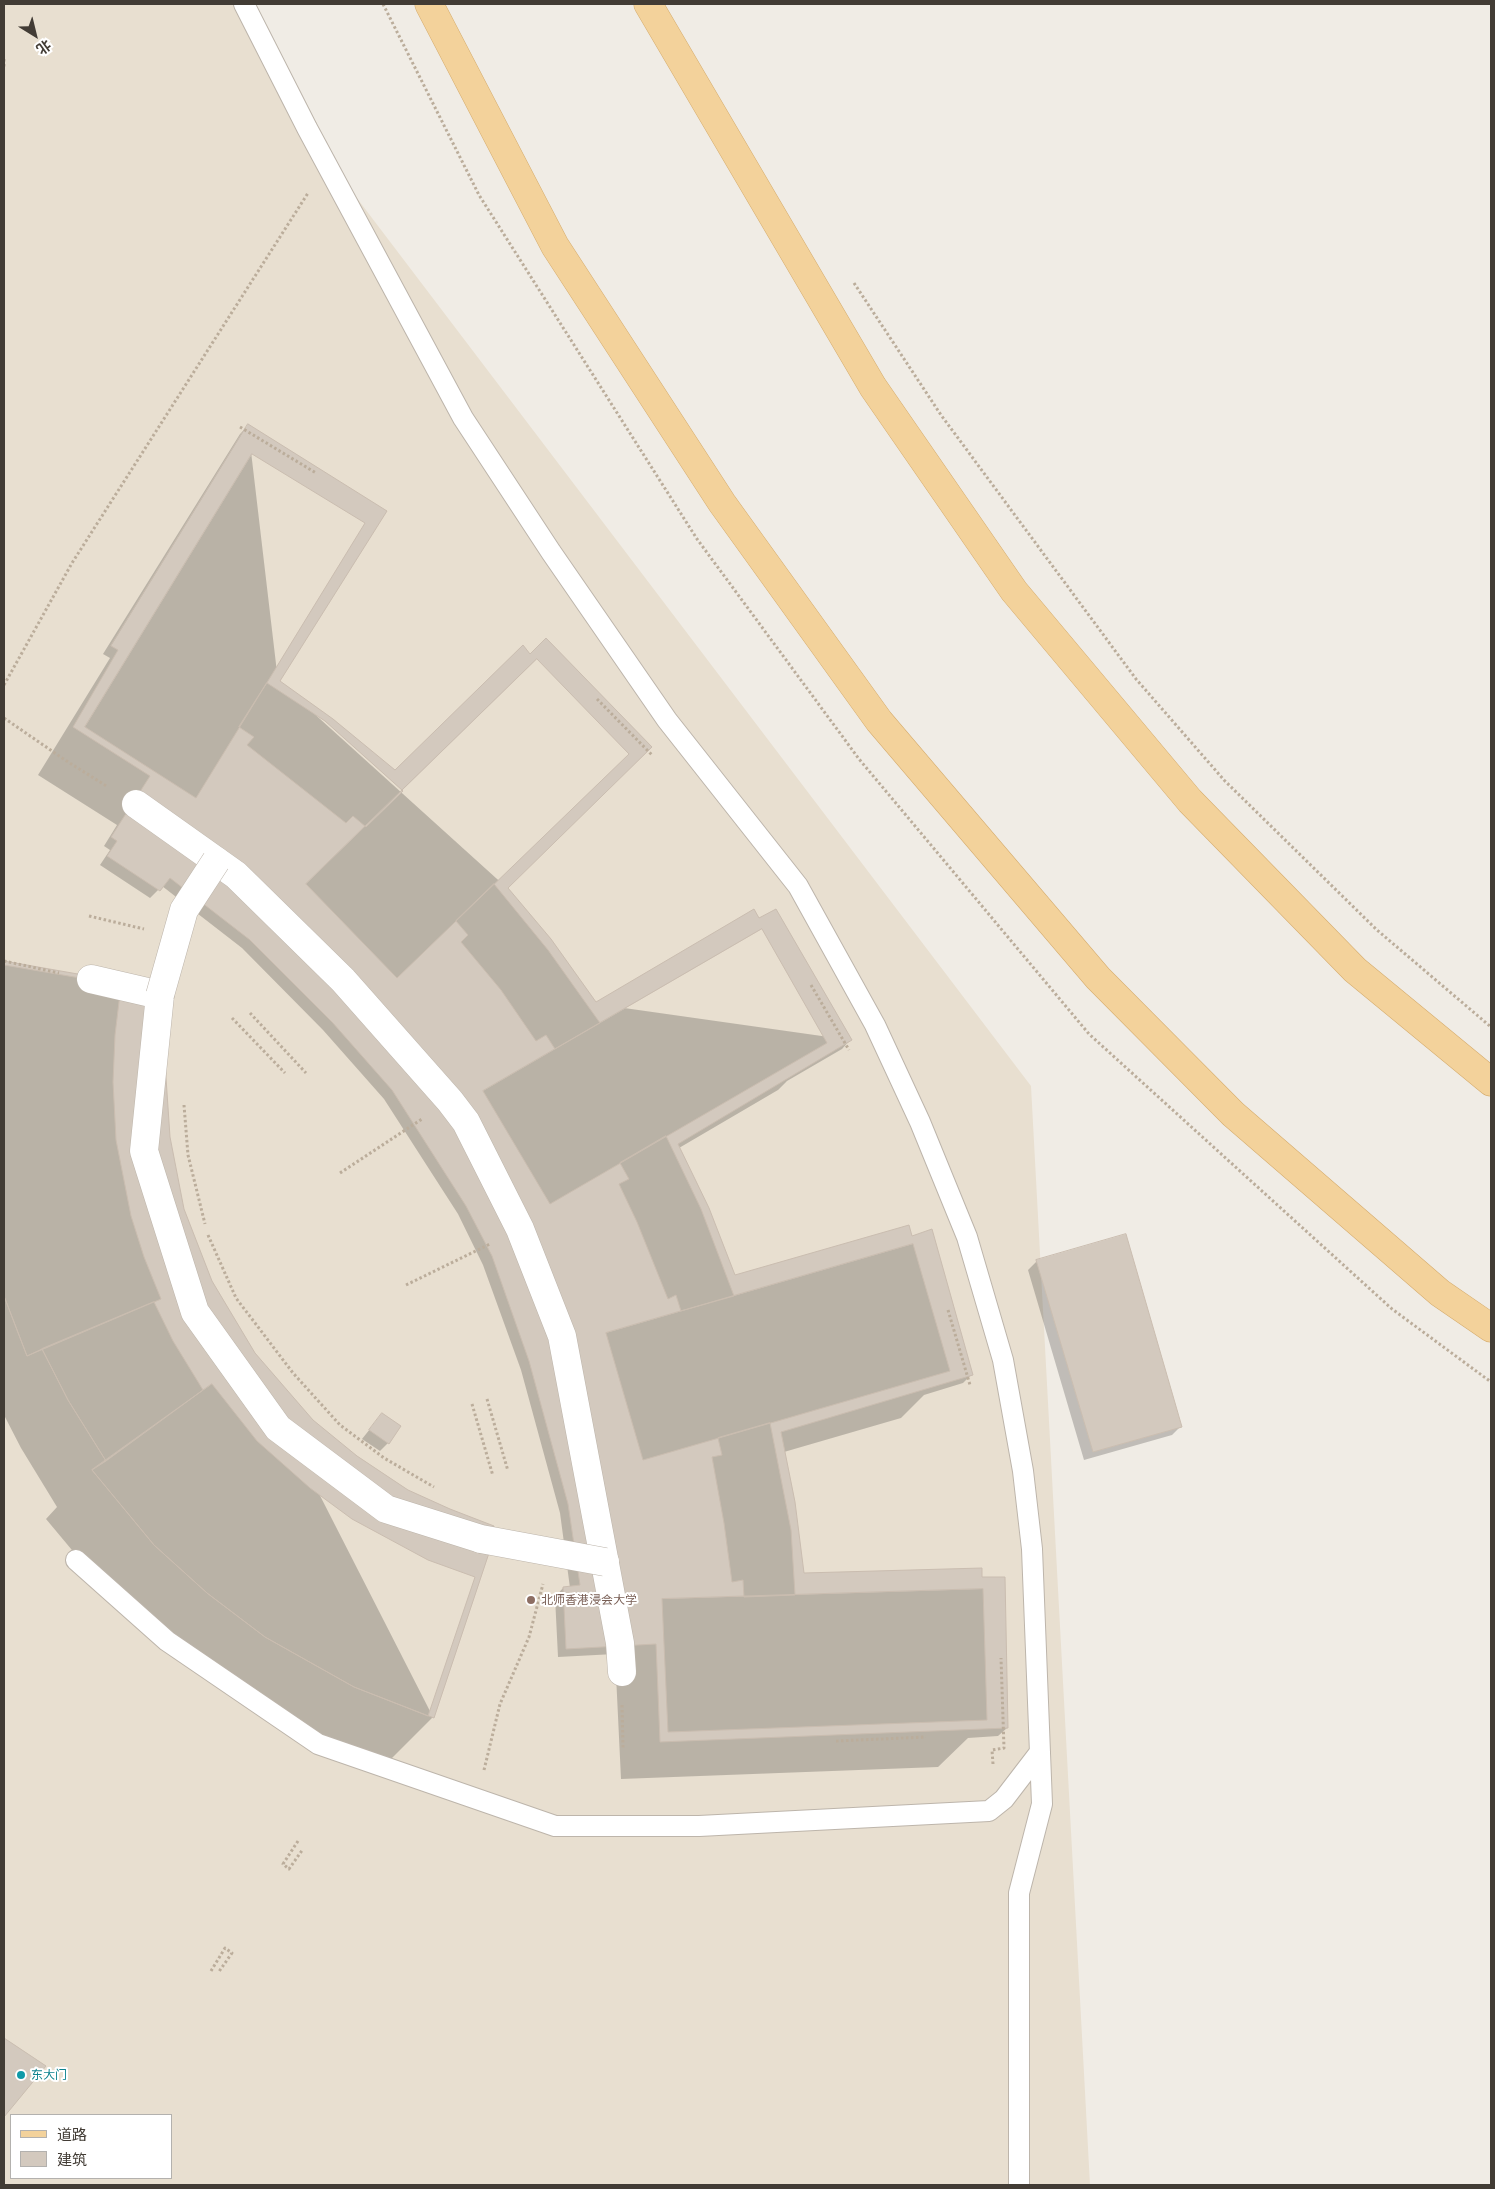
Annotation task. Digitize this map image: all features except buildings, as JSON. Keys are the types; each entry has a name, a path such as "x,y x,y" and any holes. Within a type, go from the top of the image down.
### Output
{"main road":[{"path":"429,4 555,246 722,504 879,721 1098,978 1233,1114 1440,1293 1491,1328"},
{"path":"648,4 873,387 1014,590 1197,808 1355,970 1491,1082"}],"street":[{"path":"136,804 236,875 343,980 450,1100 466,1122 520,1230 562,1336 620,1643 622,1672"},
{"path":"216,861 184,910 160,995 144,1151 195,1312 278,1428 386,1509 481,1539 604,1562"},
{"path":"91,979 160,995"}],"lane":[{"path":"244,4 326,164 463,418 540,537 667,720 798,886 875,1025 920,1122 967,1237 1003,1360 1023,1470 1032,1549 1042,1804 1019,1893 1019,2185"},
{"path":"76,1560 167,1640 318,1744 555,1826 699,1826 989,1811 1004,1799 1040,1752"}],"path":[{"path":"4,59 4,69"},
{"path":"4,686 72,563 326,164"},
{"path":"848,275 941,415 1136,679 1224,780 1377,930 1491,1027"},
{"path":"240,427 316,472"},
{"path":"597,699 653,756"},
{"path":"4,718 65,760 136,804"},
{"path":"89,916 148,931"},
{"path":"4,961 91,979"},
{"path":"811,985 849,1050"},
{"path":"250,1012 306,1073"},
{"path":"232,1018 285,1073"},
{"path":"184,1099 188,1155 206,1231 236,1298 293,1373 340,1425 384,1458 442,1492"},
{"path":"340,1173 450,1100"},
{"path":"406,1285 520,1230"},
{"path":"948,1310 970,1385"},
{"path":"486,1399 508,1471"},
{"path":"472,1404 493,1476"},
{"path":"476,1800 500,1704 529,1637 546,1575"},
{"path":"993,1768 992,1750 1004,1748 1001,1658"},
{"path":"622,1672 624,1748"},
{"path":"836,1742 926,1737"},
{"path":"298,1841 283,1864 289,1870 303,1849"},
{"path":"210,1971 225,1948 232,1953 218,1973"}],"shaded area":[{"name":"北师香港浸会大学","path":"4,4 251,4 331,164 1031,1086 1090,2185 4,2185"}],"place":[{"name":"北师香港浸会大学","path":"531,1600"},
{"name":"东大门","path":"21,2075"}]}
